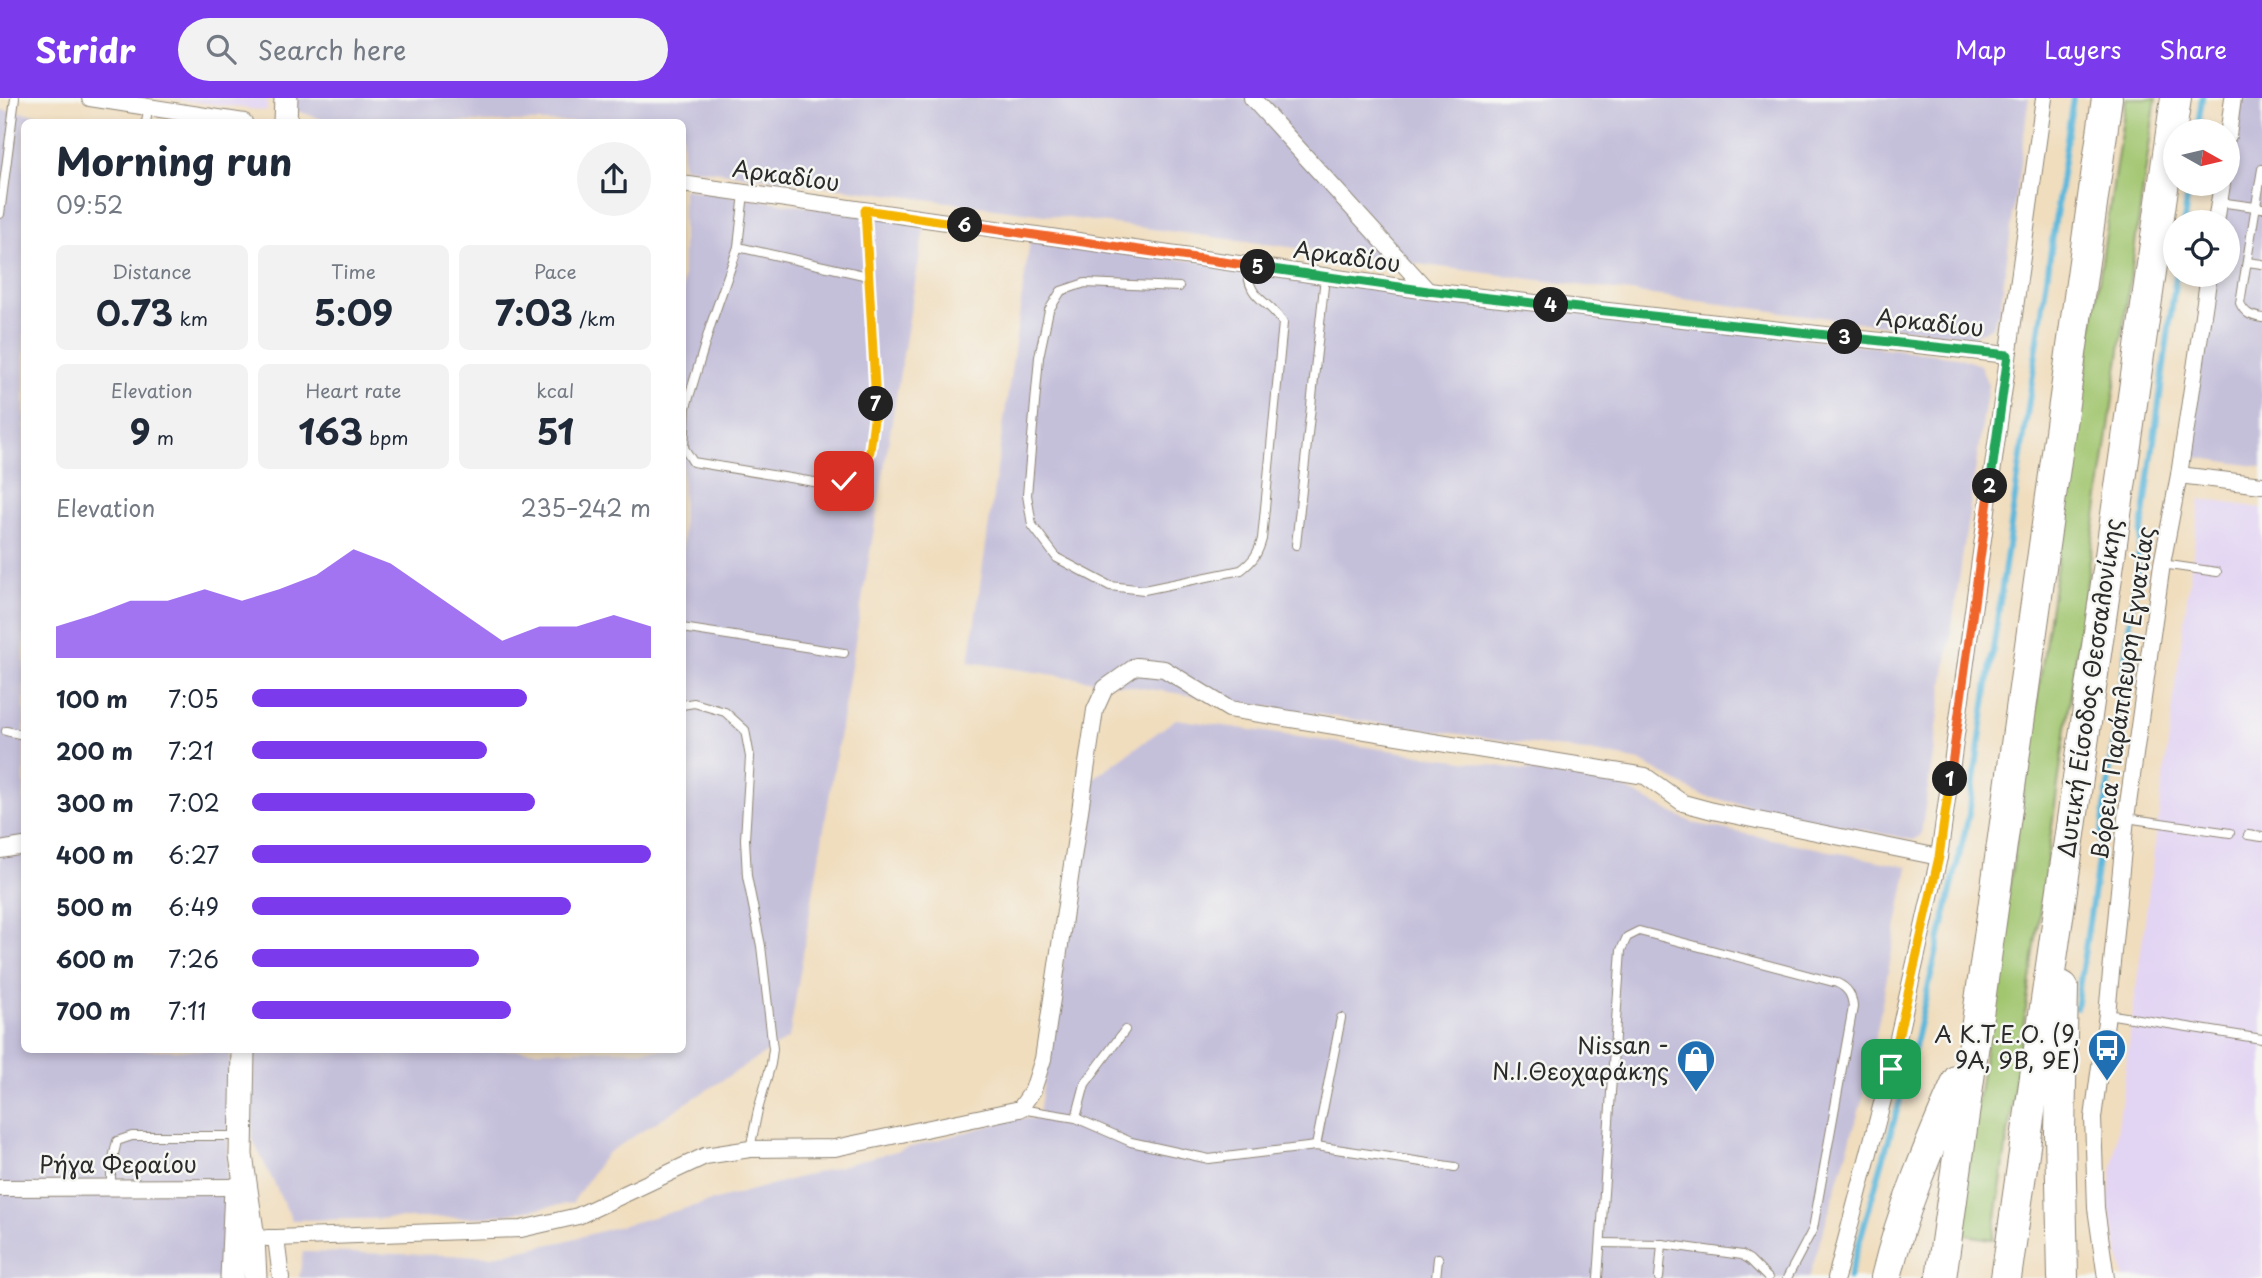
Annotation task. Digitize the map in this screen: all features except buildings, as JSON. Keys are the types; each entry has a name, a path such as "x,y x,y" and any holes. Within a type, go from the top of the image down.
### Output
{"highway":[{"path":"1941,1278 2107,98"},
{"name":"Δυτική Είσοδος Θεσσαλονίκης","path":"2006,1278 2176,98"},
{"path":"2063,1278 2060,1133 2067,846"},
{"path":"1886,1278 1913,1189 1974,1044"}],"main road":[{"path":"285,119 286,98"},
{"path":"232,1278 254,1241 236,1187 243,1053"},
{"path":"240,1145 254,1241 255,1278"}],"street":[{"path":"90,98 226,119"},
{"path":"1252,98 1428,291"},
{"path":"1836,1278 1891,1069 1939,857 2044,98"},
{"path":"2230,119 2233,98"},
{"name":"Αρκαδίου","path":"686,185 1428,291 2008,355"},
{"path":"2218,210 2220,196"},
{"name":"Βόρεια Παράπλευρη Εγνατίας","path":"2106,1278 2096,1208 2093,1118 2107,1014 2126,818 2162,564 2179,475 2206,287"},
{"path":"2179,475 2262,485"},
{"path":"254,1241 521,1229 578,1216 705,1156 750,1149 835,1148 1020,1109 1033,1090 1042,1059 1095,710 1105,688 1136,666 1164,669 1229,709 1645,776 1683,803 1939,857"},
{"path":"0,850 21,846"},
{"name":"Ρήγα Φεραίου","path":"0,1188 236,1187"},
{"path":"254,1241 281,1278"}],"lane":[{"path":"0,214 15,98"},
{"path":"147,119 149,106"},
{"path":"2262,169 2259,208 2241,303 2244,311 2262,318"},
{"path":"686,407 738,247 744,193"},
{"path":"2219,202 2259,208"},
{"path":"686,451 693,462 814,482 844,481 862,468 870,451 876,404 865,210"},
{"path":"738,247 868,276"},
{"path":"2247,262 2262,264"},
{"path":"1179,287 1085,283 1061,291 1049,310 1039,357 1027,495 1032,525 1057,558 1110,586 1144,590 1241,570 1253,561 1259,552 1283,323 1276,313 1256,297 1248,282 1247,265"},
{"path":"1296,545 1325,276"},
{"path":"2162,564 2217,572"},
{"path":"686,629 844,653"},
{"path":"686,705 694,704 725,712 745,730 750,757 745,839 747,876 761,946 773,1049 750,1149"},
{"path":"6,731 21,734"},
{"path":"2126,818 2230,833"},
{"path":"2248,835 2262,837"},
{"path":"1598,1278 1620,950 1622,943 1633,933 1646,931 1837,983 1851,995 1853,1007 1812,1232 1787,1278"},
{"path":"2107,1014 2262,1039"},
{"path":"1315,1146 1341,1018"},
{"path":"1076,1118 1086,1084 1125,1030"},
{"path":"1020,1109 1076,1118 1132,1142 1209,1159 1315,1146 1455,1167"},
{"path":"111,1188 111,1167 117,1141 132,1136 240,1145"},
{"path":"1601,1243 1662,1244 1742,1255 1750,1259 1768,1278"},
{"path":"1659,1278 1662,1244"},
{"path":"1436,1278 1438,1258"}],"shaded area":[{"path":"166,98 268,98 267,111"},
{"path":"293,98 2029,98 2000,309 1992,326 1972,337 686,167 686,119 321,119 298,111 292,105"},
{"path":"2240,98 2262,98 2262,467 2188,456 2212,287 2240,287 2240,210 2224,210 2226,196 2240,196 2240,119 2237,119"},
{"path":"0,110 77,119 21,119 21,1053 230,1053 222,1278 0,1278"},
{"path":"686,189 925,223 789,1038 606,1154 572,1203 485,1217 292,1220 252,1138 254,1053 686,1053"},
{"path":"1030,240 1957,357 1980,365 1988,385 1921,835 1913,840 1702,796 1640,761 1600,753 1377,723 969,662"},
{"path":"2200,499 2262,508 2262,1278 2124,1278 2108,1203"},
{"path":"1176,719 1614,783 1693,823 1908,867 1866,1088 1809,1278 299,1278 303,1252 492,1256 561,1242 1018,1118 1038,1119 1091,780"}],"green space":[{"path":"2126,98 2156,98 1993,1239 1958,1234"}],"waterway":[{"path":"1849,1278 1909,1069 1969,814 2073,98"},
{"path":"2199,119 2202,98"},
{"path":"2186,210 2187,196"},
{"path":"2076,1008 2174,287"}],"place":[{"name":"Α Κ.Τ.Ε.Ο. (9, 9Α, 9Β, 9Ε)","path":"2107,1082"},
{"name":"Nissan - Ν.Ι.Θεοχαράκης","path":"1696,1093"}],"route":[{"path":"844,481 862,468 870,451 876,404 865,210 1428,291 2008,355 1939,857 1891,1069"}]}
